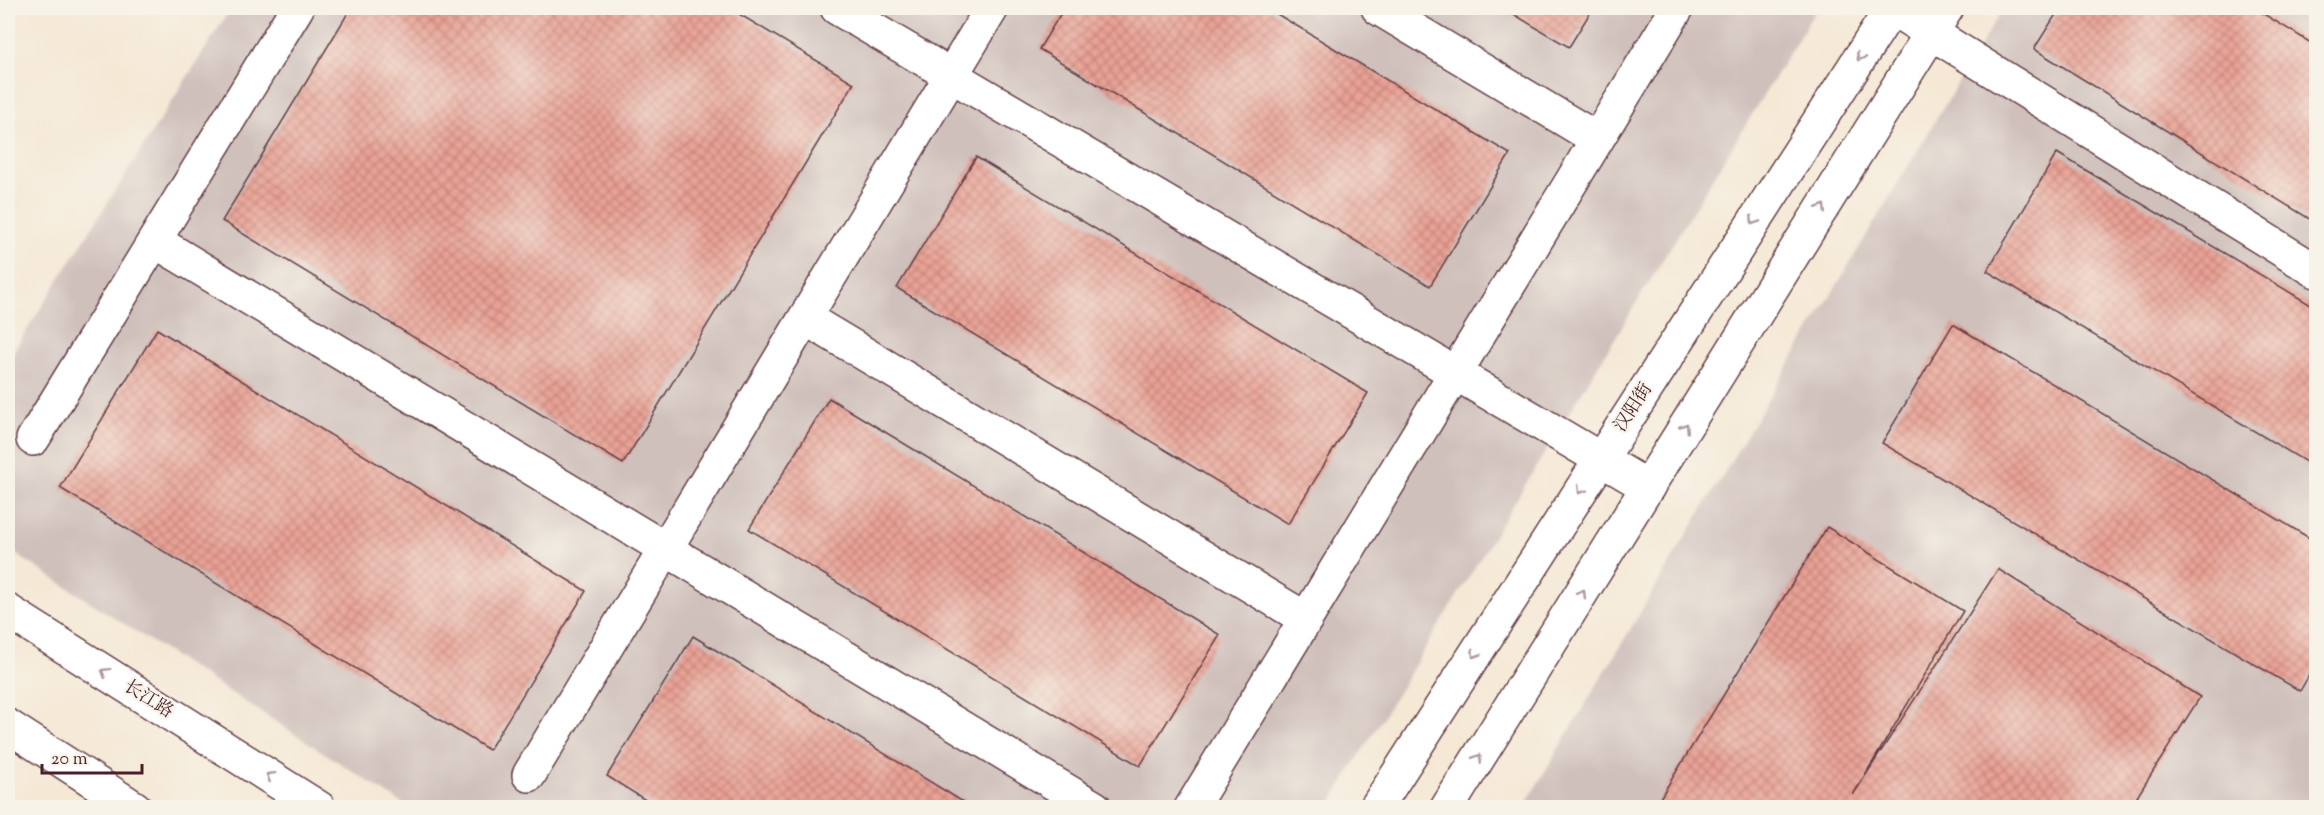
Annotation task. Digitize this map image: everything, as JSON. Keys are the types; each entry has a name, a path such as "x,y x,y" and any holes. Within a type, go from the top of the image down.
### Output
{"main road":[{"path":"33,439 297,8"},
{"path":"837,8 1648,487"},
{"path":"529,775 992,8"},
{"path":"1378,8 1597,139"},
{"path":"1191,807 1677,8"},
{"path":"1891,8 1939,20 2316,271"},
{"name":"汉阳街","path":"1376,807 1891,8"},
{"path":"1447,807 1939,20"},
{"path":"155,241 1095,807"},
{"path":"805,318 1306,619"},
{"name":"长江路","path":"8,611 319,807"},
{"path":"8,726 135,807"}],"shaded area":[{"path":"231,8 1817,8 1328,807 408,807 8,549 8,360"},
{"path":"2003,8 2316,8 2316,807 1523,808"}],"building":[{"path":"351,8 729,8 854,83 623,464 222,221"},
{"path":"1064,8 1267,8 1510,154 1430,286 1039,49"},
{"path":"1503,8 1593,8 1569,47"},
{"path":"2060,8 2254,8 2316,46 2316,223 2034,49"},
{"path":"2057,153 2316,308 2316,468 1987,271"},
{"path":"976,157 1368,393 1288,524 897,288"},
{"path":"1953,324 2316,542 2316,663 2300,691 1882,443"},
{"path":"157,329 586,591 489,750 60,488"},
{"path":"829,398 1220,635 1140,766 749,529"},
{"path":"1827,527 1963,611 1853,795 1998,569 2200,697 2130,808 1654,808"},
{"path":"693,636 973,808 658,808 607,776"}]}
